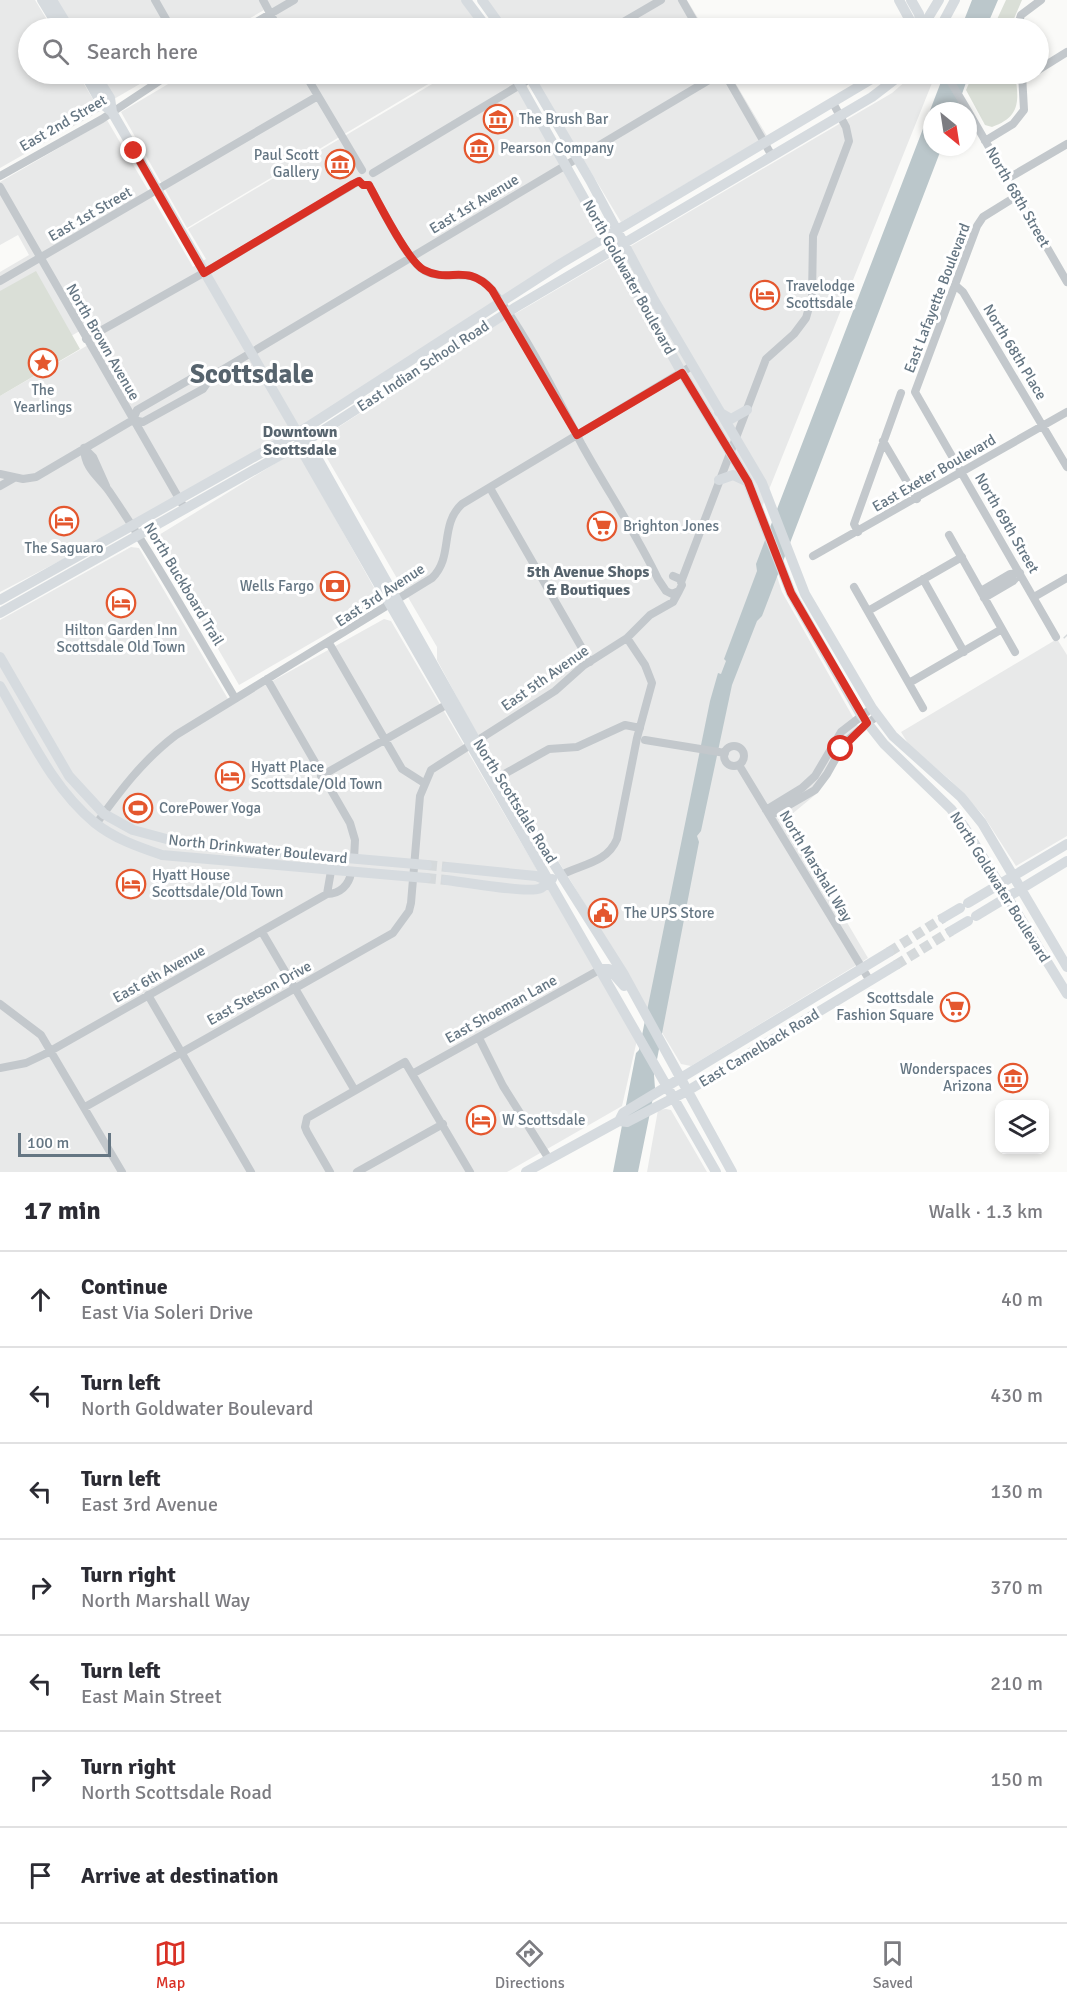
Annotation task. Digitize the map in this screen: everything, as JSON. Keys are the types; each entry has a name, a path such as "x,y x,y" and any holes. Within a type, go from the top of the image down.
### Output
{"main road":[{"path":"42,0 52,18"},
{"path":"52,0 63,18"},
{"path":"482,0 495,18"},
{"path":"899,0 909,18"},
{"path":"911,0 920,18"},
{"path":"927,18 939,0"},
{"path":"945,18 955,0"},
{"path":"471,2 481,18"},
{"name":"North Scottsdale Road","path":"91,84 101,103 112,112"},
{"name":"North Scottsdale Road","path":"101,84 110,98 112,112 157,192 303,442 473,743 548,882 657,1067 670,1100 716,1172"},
{"name":"North Goldwater Boulevard","path":"520,84 567,164 682,373 748,482 782,571 804,617 864,719 899,760 951,809 1045,956 1050,957 1066,989"},
{"name":"North Goldwater Boulevard","path":"537,84 692,366 762,483 805,594 875,712 893,736 961,797 986,829 1067,967"},
{"name":"East Indian School Road","path":"0,612 303,442 606,237 864,84"},
{"name":"East Indian School Road","path":"504,308 624,244 840,116 889,84"},
{"name":"East Indian School Road","path":"0,600 389,382"},
{"path":"718,411 731,418 747,410"},
{"path":"719,480 733,475 748,482"},
{"name":"North Scottsdale Road","path":"394,603 446,705 499,777 639,1001 732,1172"},
{"name":"North Drinkwater Boulevard","path":"0,657 69,776 104,814 133,831 167,841 427,865"},
{"name":"North Drinkwater Boulevard","path":"0,686 60,785 96,824 131,844 162,855 426,878"},
{"path":"24,727 32,728 47,749 56,753"},
{"path":"943,918 1067,844"},
{"path":"951,931 1067,861"},
{"path":"447,867 536,876 548,882"},
{"path":"447,880 519,890 541,888 561,875"},
{"name":"East Camelback Road","path":"526,1172 619,1121 623,1113 889,952"},
{"name":"East Camelback Road","path":"619,1121 627,1122 689,1090 896,965"},
{"path":"601,969 612,971 639,1001"}],"street":[{"path":"155,0 165,18"},
{"path":"263,0 272,18"},
{"path":"263,18 294,0"},
{"path":"630,18 661,0"},
{"path":"682,0 692,18"},
{"path":"1021,18 1024,11 1041,0"},
{"path":"1049,63 1067,52"},
{"name":"East 2nd Street","path":"0,176 112,112 155,84"},
{"path":"311,84 362,170 373,173 520,84"},
{"name":"East 1st Avenue","path":"133,420 143,422 203,389 212,376 251,352 702,84"},
{"path":"730,84 772,156"},
{"name":"North 68th Street","path":"952,84 963,102"},
{"path":"985,141 1013,124 1021,115 1025,106 1023,84"},
{"name":"East 1st Street","path":"0,281 157,192 318,96"},
{"path":"369,185 412,257 426,271 470,274 481,278 504,308 665,589 672,594 679,591 687,564 766,359 801,326 810,307 813,236 849,141 846,127 833,103"},
{"name":"North 68th Street","path":"977,127 1067,282"},
{"path":"1007,179 1067,144"},
{"path":"362,170 359,174 359,181 363,185 369,185 374,180 373,173"},
{"path":"86,339 204,273 359,181"},
{"name":"North Brown Avenue","path":"0,187 185,509"},
{"name":"East Lafayette Boulevard","path":"915,392 974,232 983,217 1017,196"},
{"name":"North 68th Place","path":"956,285 974,310 1067,467"},
{"name":"East 3rd Avenue","path":"96,824 152,754 183,730 329,643 436,575 443,561 451,517 462,504 692,366"},
{"name":"East 1st Avenue","path":"0,474 14,478 36,477 133,420 137,410 196,376 212,376"},
{"name":"North 69th Street","path":"915,392 1056,637"},
{"name":"East Lafayette Boulevard","path":"858,532 854,524 901,393"},
{"name":"East Exeter Boulevard","path":"813,556 1067,412"},
{"path":"883,441 917,499"},
{"name":"North Buckboard Trail","path":"84,448 98,465 106,487 140,535 235,698"},
{"name":"East 1st Avenue","path":"0,486 14,478"},
{"path":"490,488 590,662"},
{"path":"949,535 1015,652"},
{"path":"868,611 962,557"},
{"path":"661,607 665,580 687,564"},
{"path":"655,569 681,582"},
{"path":"983,595 1013,581 1020,573"},
{"path":"1034,597 1067,578"},
{"path":"923,579 964,652"},
{"path":"854,587 923,708"},
{"name":"East 5th Avenue","path":"415,864 418,811 424,783 435,766 555,691 590,662 627,638 646,618 661,607 673,602 679,591"},
{"path":"909,683 1002,629"},
{"path":"561,875 604,857 613,849 617,839 640,728 652,683 645,665 627,638"},
{"path":"329,643 402,769 424,783"},
{"path":"267,679 353,831 354,859"},
{"path":"321,776 446,705"},
{"path":"768,813 815,790 845,742 864,719 875,712"},
{"path":"499,777 549,749 577,747 625,725 640,728"},
{"path":"645,740 723,753 731,747 740,748 744,757 739,765 728,764 723,753"},
{"name":"North Marshall Way","path":"739,765 870,981"},
{"name":"East Stetson Drive","path":"85,1107 393,933 409,911 415,864"},
{"path":"327,894 331,871"},
{"name":"East 6th Avenue","path":"0,1068 26,1063 52,1050 327,894 344,888 351,873"},
{"path":"262,932 354,1089"},
{"name":"East Shoeman Lane","path":"414,1073 601,969"},
{"path":"148,995 251,1172"},
{"path":"0,1004 34,1028 52,1050 122,1172"},
{"path":"479,1038 504,1086 549,1159"},
{"path":"330,1172 307,1132 305,1122 309,1115 405,1062 414,1073 470,1172"},
{"path":"357,1172 443,1124"}],"shaded area":[{"path":"0,0 35,0 46,18 18,18 18,84 84,84 100,111 0,168"},
{"path":"55,0 259,0 264,10 250,18 66,18"},
{"path":"267,0 461,0 474,18 277,18"},
{"path":"487,0 687,0 698,18 499,18"},
{"path":"972,0 998,0 990,18 965,18"},
{"path":"1006,0 1022,0 1014,18 998,18"},
{"path":"105,84 140,84 114,99"},
{"path":"168,84 428,84 187,228 121,112"},
{"path":"432,84 515,84 602,235 308,423 77,552 0,592 0,396 95,341 89,330 78,332 36,356 0,291 0,272 29,255 18,235 0,245 0,182 107,120 193,267 206,259 188,229"},
{"path":"538,84 736,84 767,136 621,222"},
{"path":"902,84 932,84 758,517 782,592 862,733 850,745 815,795 786,819 868,958 691,1066 681,1064 569,878 473,727 437,660 437,647 320,446 323,437 503,321 892,93"},
{"path":"940,84 965,84 959,102 933,102"},
{"path":"969,84 1016,84 1017,100 1013,113 992,127 985,125 977,110 977,102 973,102 966,90"},
{"path":"923,129 923,156 939,156 762,616 757,621 732,685 701,831 697,836 699,842 654,1075 655,1088 638,1172 613,1172 710,701 718,673 721,674 726,661 724,659 757,571 756,564"},
{"path":"36,271 80,349 0,396 0,291"},
{"path":"296,454 301,457 382,602 239,685 154,538 289,455"},
{"path":"131,547 139,548 231,704 384,619 391,621 637,1040 622,1106 507,1172 0,1172 0,620"},
{"path":"1057,639 1067,655 1067,836 1016,866 983,815 950,780 909,745 901,732"},
{"path":"658,1110 671,1110 707,1172 647,1172"}],"tunnel":[{"path":"427,865 447,867"},
{"path":"426,878 446,880"},
{"path":"889,952 943,918"},
{"path":"896,965 951,931"}],"place":[{"name":"The Brush Bar","path":"498,119"},
{"name":"Pearson Company","path":"479,148"},
{"name":"Paul Scott Gallery","path":"340,164"},
{"name":"Travelodge Scottsdale","path":"765,295"},
{"name":"The Yearlings","path":"43,363"},
{"name":"The Saguaro","path":"64,521"},
{"name":"Brighton Jones","path":"602,526"},
{"name":"Wells Fargo","path":"335,586"},
{"name":"Hilton Garden Inn Scottsdale Old Town","path":"121,603"},
{"name":"Hyatt Place Scottsdale/Old Town","path":"230,776"},
{"name":"CorePower Yoga","path":"138,808"},
{"name":"Hyatt House Scottsdale/Old Town","path":"131,884"},
{"name":"The UPS Store","path":"603,913"},
{"name":"Scottsdale Fashion Square","path":"955,1007"},
{"name":"Wonderspaces Arizona","path":"1013,1078"},
{"name":"W Scottsdale","path":"481,1120"}],"district":[{"name":"Scottsdale","path":"252,374"},
{"name":"Downtown Scottsdale","path":"300,440"},
{"name":"5th Avenue Shops & Boutiques","path":"588,580"}],"route":[{"path":"134,151 204,273 353,184 359,181 363,185 369,185 406,248 421,268 432,273 470,274 481,278 492,290 577,435 682,373 748,482 791,593 867,723 845,742 841,749"}]}
